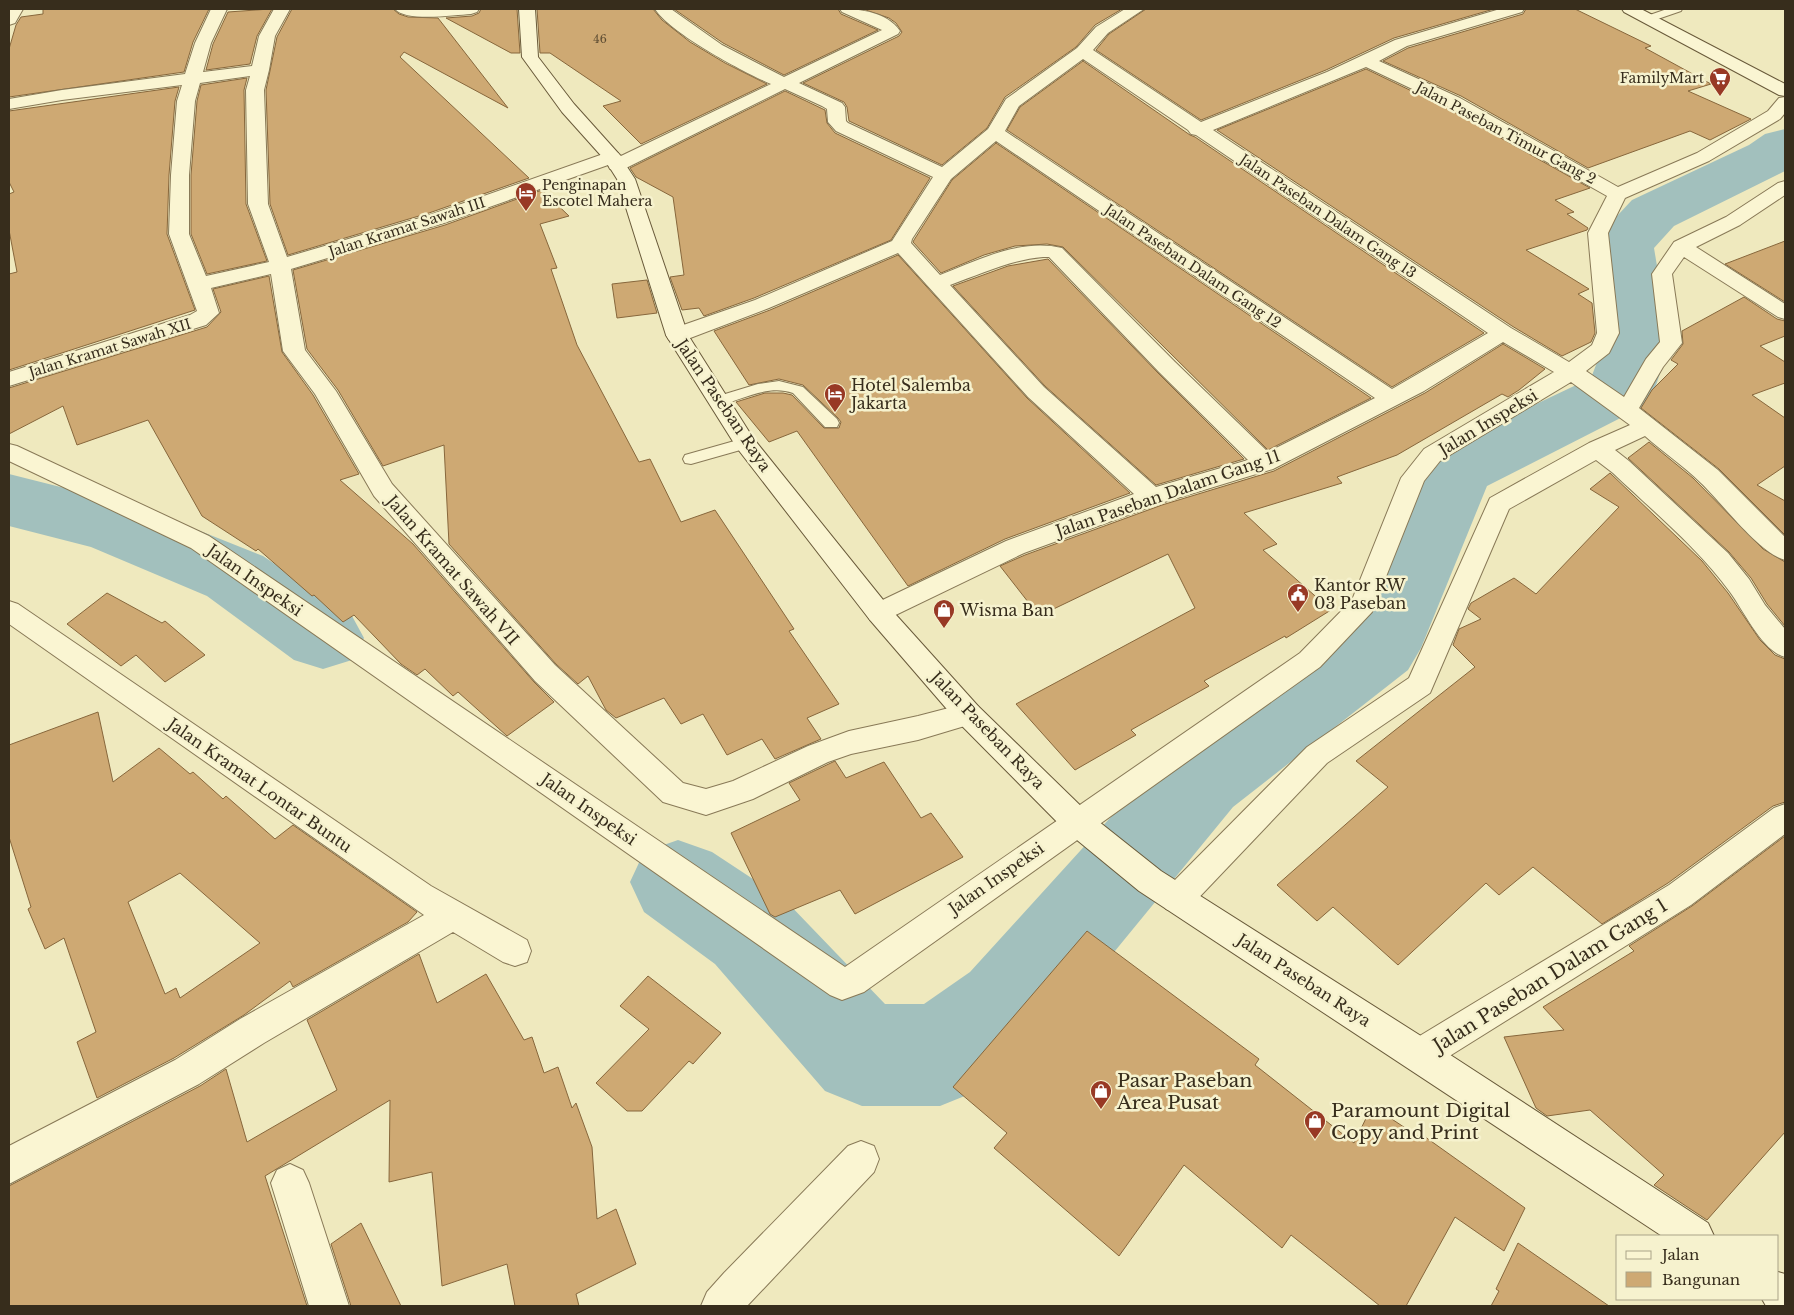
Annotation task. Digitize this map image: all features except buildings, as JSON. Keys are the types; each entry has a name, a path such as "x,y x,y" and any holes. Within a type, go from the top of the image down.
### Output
{"street":[{"path":"9,20 16,9"},
{"path":"199,284 179,234 180,175 186,101 203,43 219,10 237,9"},
{"name":"Jalan Kramat Sawah VII","path":"282,9 267,36 261,70 255,90 258,204 280,266 294,352 325,391 383,490 545,673 674,793 706,802 742,790 818,754 849,743 918,728 968,714"},
{"path":"403,9 411,12 471,9"},
{"name":"Jalan Paseban Raya","path":"527,9 528,52 530,57 568,108 614,161 626,179 677,335 718,401 745,443 879,613 968,714 1084,827 1164,890 1420,1055 1693,1235"},
{"path":"662,9 704,41 770,77 780,79 786,84 822,98 836,107 837,122 842,127 944,175"},
{"name":"Jalan Kramat Sawah III","path":"199,284 280,266 437,219 614,161 786,84 892,32 885,24 848,9"},
{"path":"901,244 902,239 944,175 995,132 1012,103 1083,52 1102,30 1136,9"},
{"path":"1197,130 1366,62 1401,43 1516,9"},
{"path":"1630,9 1785,90"},
{"name":"Jalan Paseban Dalam Gang 13","path":"1083,52 1503,333 1574,374 1632,414 1709,476 1762,531 1785,551"},
{"name":"Jalan Paseban Timur Gang 2","path":"1366,62 1454,102 1617,194"},
{"path":"9,104 261,70"},
{"path":"1617,194 1703,157 1774,115 1785,102"},
{"name":"Jalan Paseban Dalam Gang 12","path":"995,132 1392,398"},
{"path":"1164,890 1317,755 1420,685 1499,504 1597,449 1632,414 1654,364 1671,343 1662,274 1681,246 1733,222 1785,187"},
{"name":"Jalan Inspeksi","path":"9,452 200,542 842,984 852,981 1084,827 1310,660 1363,605 1413,478 1432,455 1574,374 1600,348 1608,333 1598,233 1617,194"},
{"path":"677,335 762,304 901,244"},
{"path":"901,244 1036,392 1152,497"},
{"path":"1681,246 1785,313"},
{"path":"938,284 1019,253 1046,250 1055,252 1167,367 1265,463"},
{"name":"Jalan Kramat Sawah XII","path":"9,379 198,320 208,313 199,284"},
{"name":"Jalan Paseban Dalam Gang 11","path":"879,613 1015,547 1152,497 1265,463 1416,386 1503,333"},
{"path":"1597,449 1621,466 1719,560 1740,586 1756,612 1785,647"},
{"name":"Jalan Kramat Lontar Buntu","path":"9,611 420,896 515,951"},
{"name":"Jalan Paseban Dalam Gang 1","path":"1420,1055 1680,895 1785,817"},
{"path":"9,1166 96,1122 186,1072 260,1026 454,915"},
{"path":"722,1306 744,1280 824,1200 861,1159"},
{"path":"290,1183 330,1306"}],"lane":[{"path":"1648,19 1677,9"},
{"path":"718,401 757,390 777,386 791,386 798,390 831,423"},
{"path":"691,459 745,443"}],"waterway":[{"path":"678,882 750,932 862,1055 940,1055 1006,1006 1201,780 1379,648 1456,471 1620,391 1637,344 1623,245 1653,213 1769,157 1785,146"},
{"path":"9,500 113,526 235,576 323,638"}],"place":[{"name":"FamilyMart","path":"1720,97"},
{"name":"Penginapan Escotel Mahera","path":"526,212"},
{"name":"Hotel Salemba Jakarta","path":"835,413"},
{"name":"Kantor RW 03 Paseban","path":"1298,613"},
{"name":"Wisma Ban","path":"944,629"},
{"name":"Pasar Paseban Area Pusat","path":"1101,1110"},
{"name":"Paramount Digital Copy and Print","path":"1315,1140"}]}
